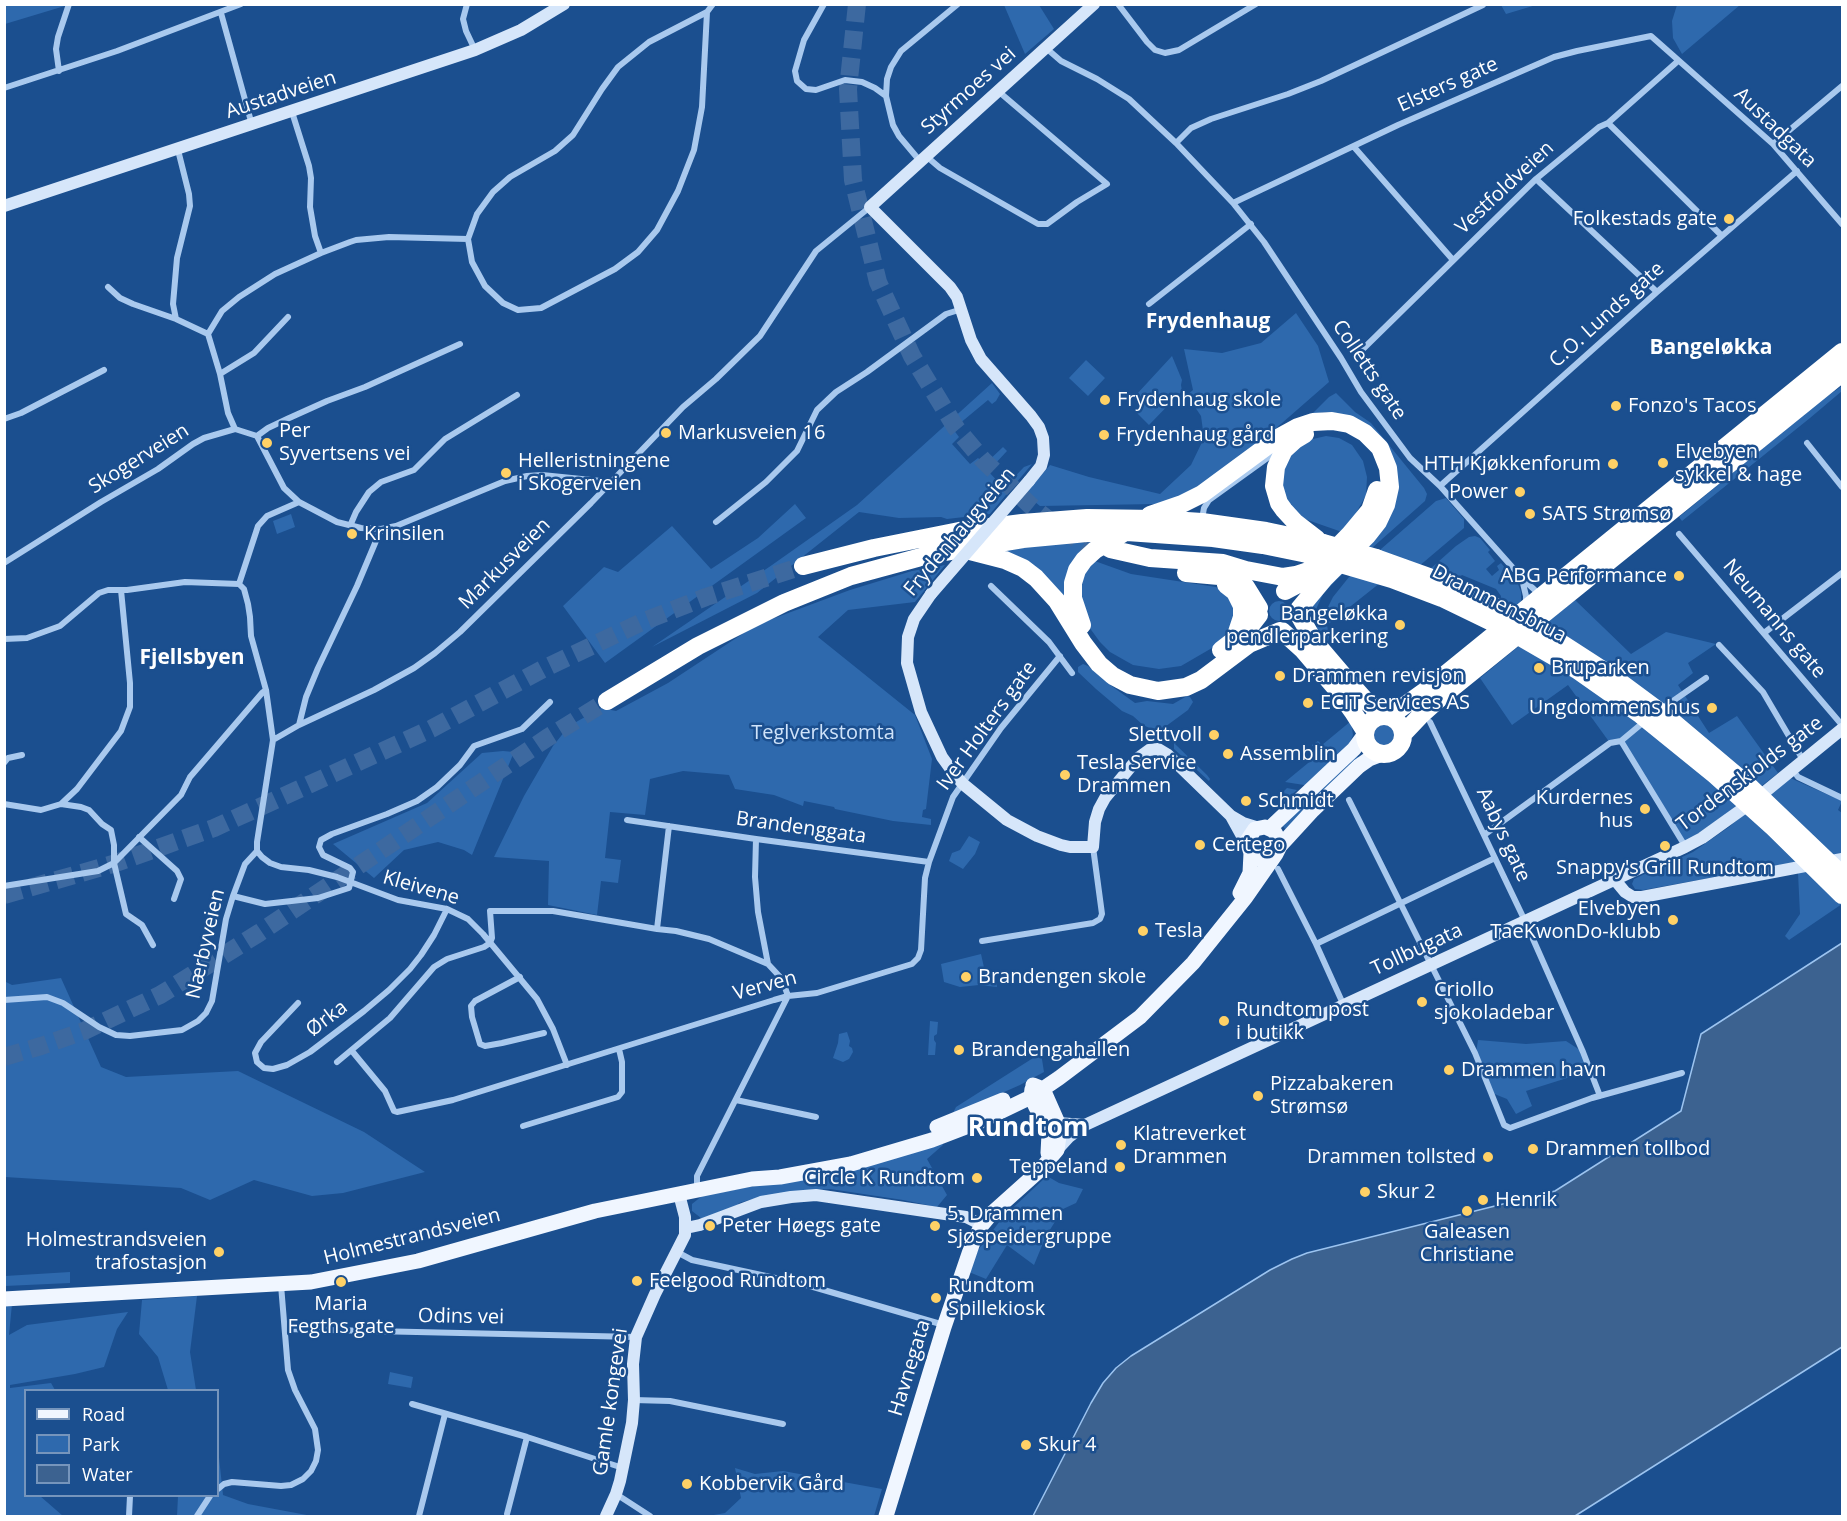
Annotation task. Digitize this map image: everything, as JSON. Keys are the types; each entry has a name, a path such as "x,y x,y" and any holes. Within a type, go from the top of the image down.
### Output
{"highway":[{"path":"1403,734 1420,715 1546,603 1842,352"},
{"path":"1365,732 1370,722 1378,716 1387,716 1425,691 1525,609 1546,603 1842,373"},
{"path":"959,548 1005,560 1030,573 1050,592 1099,664 1120,681 1158,690 1186,687 1201,680 1249,644 1291,627 1299,612 1324,579 1378,522 1386,505 1390,487 1388,468 1380,448 1365,433 1349,424 1332,421 1313,422 1298,427 1278,438 1202,494 1132,525 1088,555 1077,570 1072,598 1077,616 1090,639 1105,656 1133,674 1150,678 1168,678 1179,676 1198,667 1248,629 1263,599 1304,580 1350,534 1370,510 1377,487 1376,470 1370,454 1360,442 1338,431 1314,431 1302,436 1284,450 1276,467 1274,486 1279,503 1289,516 1317,540"},
{"path":"803,566 874,548 959,531 1065,519 1132,525"},
{"name":"Drammensbrua","path":"1132,525 1202,522 1317,540 1376,558 1466,593 1536,629 1584,658 1649,703 1706,748 1785,818 1842,875"},
{"path":"607,701 698,646 754,616 851,576 959,548 1132,525"},
{"name":"Drammensbrua","path":"1132,525 1175,534 1236,540 1307,554 1392,579 1461,606 1551,653 1621,700 1739,796 1842,895"},
{"path":"1246,570 1259,582 1293,596 1314,641 1348,682 1366,701 1398,721 1403,741 1395,751 1382,754 1369,747 1366,743 1365,732 1338,692 1302,649 1281,631 1264,625 1250,592 1236,579 1147,569 1123,563 1105,551 1150,558 1223,564 1282,577 1314,569"},
{"path":"1210,575 1231,588 1241,600 1242,617 1235,638"}],"main road":[{"name":"Austadveien","path":"4,206 476,50 520,30 564,4"},
{"name":"Styrmoes vei","path":"870,207 1094,4"},
{"name":"Frydenhaugveien","path":"870,207 950,287 962,309 976,352 987,368 1031,416 1043,438 1043,460 1029,481 931,594 910,628 907,663 921,712 948,766 963,784 1007,820 1061,845 1093,847"},
{"name":"Tordenskiolds gate","path":"1616,880 1702,838 1755,800 1842,727"},
{"path":"1036,1090 1056,1071 1106,1036 1149,1000 1176,973 1240,894 1250,873 1249,836 1255,830 1264,828 1340,762 1365,732"},
{"path":"1093,847 1095,822 1105,798 1138,758 1149,750 1158,749 1168,755 1231,816 1278,835 1277,857"},
{"path":"1036,1090 1111,1040 1164,995 1220,931 1313,810 1359,766 1382,754"},
{"path":"1231,816 1249,849 1259,859 1277,857"},
{"path":"1616,880 1625,892 1633,897 1642,897 1842,859"},
{"name":"Tollbugata","path":"1058,1136 1616,880"},
{"path":"679,1194 686,1228 761,1202 816,1195 955,1215 969,1218 980,1229 992,1213 1045,1165 1058,1136 1036,1090"},
{"name":"Holmestrandsveien","path":"4,1299 311,1282 418,1261 572,1217 752,1179 815,1171 880,1157 979,1122 1036,1090"},
{"name":"Holmestrandsveien","path":"752,1179 913,1137 1036,1090"},
{"name":"Tollbugata","path":"1058,1136 1085,1125"},
{"name":"Gamle kongevei","path":"606,1516 616,1494 630,1433 634,1400 633,1364 636,1337 685,1235 686,1228"},
{"name":"Havnegata","path":"886,1516 968,1254 980,1229"}],"street":[{"path":"59,70 56,49 69,4"},
{"path":"4,88 221,13 241,4"},
{"path":"467,4 464,10 465,25 476,50"},
{"path":"707,12 702,107 694,150 678,191 657,230 638,252 615,269 541,308 518,310 503,303 485,286 472,262 468,239 477,214 493,192 510,177 555,151 573,135 618,67 649,42 707,12 713,4"},
{"path":"824,4 804,40 795,71 797,81 806,89 816,90 845,80 854,80 869,85 886,96"},
{"path":"958,4 901,51 891,67 886,80 886,96 893,125 903,141 923,159 1038,224 1047,224 1107,184 998,91"},
{"path":"1118,4 1147,42 1155,50 1165,53 1179,50 1256,4"},
{"path":"1176,142 1191,128 1211,119 1321,81 1483,5"},
{"path":"221,13 252,125"},
{"name":"Elsters gate","path":"1233,203 1398,125 1554,57 1651,36 1678,60"},
{"name":"Colletts gate","path":"1045,47 1061,61 1129,99 1176,142 1233,203 1251,224 1372,408 1410,458 1440,486 1546,603"},
{"name":"Vestfoldveien","path":"1363,349 1536,179 1599,127 1608,123 1678,60"},
{"name":"Austadgata","path":"1678,60 1773,144 1842,224"},
{"path":"1773,144 1842,86"},
{"path":"292,112 309,166 312,217 321,253"},
{"path":"1608,123 1722,236"},
{"path":"1354,147 1453,260"},
{"path":"176,319 173,293 177,258 189,206 189,194 178,150"},
{"name":"C.O. Lunds gate","path":"1440,486 1657,292 1797,171"},
{"path":"1536,179 1657,292"},
{"name":"Markusveien","path":"273,740 414,668 460,632 611,482 683,406 716,379 760,336 816,251 870,207"},
{"path":"1835,214 1842,208"},
{"path":"1149,304 1251,224"},
{"path":"468,239 389,237 356,240 275,274 239,297 222,311 208,334 220,374 228,413 235,429 257,436 284,488 299,502 337,522 361,528 381,529 396,526 505,482 527,476 542,475 611,482"},
{"path":"108,287 120,298 208,334"},
{"path":"716,522 766,482 797,451 817,410 836,392 946,314 962,309"},
{"path":"220,374 254,353 288,317"},
{"path":"257,436 287,419 460,344"},
{"path":"4,419 21,413 104,369"},
{"path":"350,525 369,492 381,482 414,470 445,439 517,395"},
{"name":"Skogerveien","path":"4,563 158,469 193,444 204,438 235,429"},
{"path":"1807,443 1842,487"},
{"path":"1202,522 1204,508 1209,500 1256,465 1289,445"},
{"path":"1835,477 1842,471"},
{"path":"239,584 258,526 267,516 299,502"},
{"path":"299,725 306,697 318,668 381,529"},
{"name":"Neumanns gate","path":"1679,534 1842,727"},
{"path":"1764,633 1842,573"},
{"path":"1522,578 1526,596 1525,609"},
{"path":"4,639 27,638 60,626 99,593 108,590 185,582 239,584 244,589 248,604 251,636 266,690 273,740 257,851"},
{"path":"991,586 1049,642 1072,673"},
{"path":"61,804 76,789 121,731 130,707 130,683 121,590"},
{"path":"1719,645 1763,692 1803,760"},
{"name":"Iver Holters gate","path":"918,958 921,949 925,878 950,804 1001,728 1060,656"},
{"path":"1484,835 1613,741 1620,741 1706,678"},
{"path":"4,886 86,874 114,863 181,795 190,777 266,690"},
{"path":"233,896 265,904 318,898 350,888 353,872 350,868 323,855 319,847 321,840 417,801 437,788 460,765 474,746 522,729 550,702"},
{"name":"Aabys gate","path":"1430,722 1525,921 1600,1096"},
{"path":"1620,741 1685,847"},
{"path":"4,763 8,758 22,755"},
{"path":"1791,769 1798,777 1842,798"},
{"path":"1349,800 1477,1057 1504,1125 1510,1128 1600,1096 1682,1073"},
{"path":"4,804 41,810 61,804 81,807 89,810 111,830 114,863 126,914 142,925 153,945"},
{"name":"Brandenggata","path":"627,820 929,862"},
{"path":"657,929 669,826"},
{"path":"139,837 177,871 182,879 174,899"},
{"path":"756,839 755,877 758,912 768,964"},
{"path":"982,941 1093,923 1100,919 1102,914 1093,847"},
{"name":"Kleivene","path":"257,851 270,863 281,867 309,870 337,877 398,900 450,909 468,920 537,999 553,1029 567,1065"},
{"name":"Nærbyveien","path":"4,1000 47,997 116,1035 129,1036 182,1030 198,1021 206,1013 212,1001 226,919 233,896 245,864 257,851"},
{"path":"1277,857 1344,1006"},
{"path":"1316,944 1495,858"},
{"name":"Ørka","path":"298,1003 261,1042 255,1053 257,1062 264,1068 273,1069 287,1065 310,1052 389,990 421,955 450,909"},
{"path":"338,1062 390,1018 434,967 447,959 490,943 492,938 489,911 554,911 693,934 768,964 782,979 788,996 697,1176 697,1190"},
{"name":"Verven","path":"352,1051 385,1091 394,1111 397,1112 453,1100 788,996 817,993 855,982 909,965 918,958"},
{"path":"520,977 475,1001 471,1006 471,1017 480,1044 485,1046 544,1033"},
{"path":"523,1126 618,1097 622,1092 622,1062 619,1049"},
{"path":"736,1100 816,1117"},
{"path":"677,1252 692,1260 803,1284 945,1325"},
{"path":"219,1488 231,1482 291,1485 303,1479 311,1471 316,1461 317,1438 288,1370 281,1284"},
{"name":"Odins vei","path":"285,1329 636,1337"},
{"path":"634,1400 670,1401 783,1424"},
{"path":"412,1404 527,1437 623,1468"},
{"path":"419,1516 445,1414"},
{"path":"507,1514 527,1437"},
{"path":"616,1494 650,1516"},
{"path":"129,1516 130,1497"},
{"path":"198,1516 209,1497"}],"green space":[{"path":"1677,4 1740,5 1682,54 1673,38 1672,21"},
{"path":"5,5 68,5 5,24"},
{"path":"1004,5 1039,5 1054,29 1025,54"},
{"path":"1501,5 1536,5 1506,14"},
{"path":"1296,313 1318,346 1329,382 1266,437 1187,496 1155,504 1040,506 1025,494 1050,465 1160,494 1191,465 1204,438 1201,416 1187,395 1193,390 1184,349 1222,353 1261,343"},
{"path":"1172,356 1182,380 1182,391 1149,425 1137,413 1144,404 1136,395"},
{"path":"1086,360 1105,378 1088,396 1069,378"},
{"path":"992,383 1000,394 996,401 992,404 988,400 953,429 959,437 952,444 970,464 978,458 985,464 1003,447 1007,451 987,470 1004,488 1024,467 1032,464 990,514 947,519 941,517 899,518 859,512 757,593 652,647 857,505"},
{"path":"1842,386 1842,391 1810,418 1682,521 1679,517 1819,402"},
{"path":"1336,393 1355,412 1371,423 1427,494 1425,501 1337,579 1323,594 1313,616 1308,613 1310,604 1397,490 1347,415 1326,412 1312,414"},
{"path":"1326,436 1339,438 1352,445 1363,461 1367,477 1366,495 1342,532 1299,517 1283,493 1281,476 1286,459 1297,446"},
{"path":"1446,498 1464,519 1464,528 1418,567 1409,560 1327,625 1328,641 1313,632 1333,597 1349,577 1436,501"},
{"path":"795,504 806,518 605,663 563,606 604,567 618,572 672,526 711,569 758,538"},
{"path":"291,514 295,527 277,534 273,521"},
{"path":"1469,537 1480,538 1490,550 1488,552 1495,561 1486,569 1492,576 1499,570 1497,566 1501,563 1518,584 1521,592 1521,601 1500,620 1501,596 1496,589 1462,575 1453,581 1429,570 1456,546"},
{"path":"1071,542 1086,543 1080,552 1068,602 997,551"},
{"path":"1092,560 1131,574 1216,587 1229,596 1236,608 1232,626 1212,648 1181,666 1159,669 1133,665 1110,652 1089,627 1080,598 1084,572"},
{"name":"Teglverkstomta","path":"945,565 915,602 848,610 818,637 915,715 932,759 926,809 923,810 922,817 931,819 931,825 893,821 804,801 803,806 774,795 735,789 729,775 683,771 650,779 645,815 610,812 605,858 621,860 618,883 601,881 597,915 548,905 549,861 494,857 524,796 553,746 569,726 601,708 616,711 668,683 756,625 850,590 912,571"},
{"path":"1575,600 1631,654 1666,632 1716,644 1688,663 1693,673 1678,685 1709,733 1737,716 1778,773 1718,820 1685,842 1621,741 1610,743 1568,685 1512,725 1480,678"},
{"path":"1279,601 1286,604 1289,611 1286,618 1279,621 1272,618 1269,611 1272,604"},
{"path":"1083,664 1135,703 1147,701 1173,704 1187,696 1193,702 1188,710 1158,732 1122,711 1096,689 1078,672 1078,667"},
{"path":"1351,721 1353,735 1348,747 1307,787 1285,782 1319,754 1312,745 1318,741 1322,745"},
{"path":"1384,725 1391,728 1394,735 1391,742 1384,745 1377,742 1374,735 1377,728"},
{"path":"1180,733 1183,737 1175,744 1207,775 1209,781 1174,749 1174,739"},
{"path":"514,752 472,855 464,850 438,842 404,850 374,878 333,844 427,803 482,753"},
{"path":"1356,755 1360,759 1286,830 1282,825"},
{"path":"1788,777 1842,801 1838,810 1842,813 1842,854 1643,890 1635,889 1632,884 1634,879 1693,852 1729,827"},
{"path":"1287,788 1297,790 1275,808 1284,791"},
{"path":"969,836 980,842 975,854 963,869 949,861 952,853 960,850"},
{"path":"1842,862 1842,904 1789,940 1785,936 1800,914 1798,873"},
{"path":"981,954 985,972 995,972 997,987 979,985 960,987 944,982 941,964"},
{"path":"61,978 101,1067 126,1077 238,1071 364,1132 425,1172 343,1193 312,1196 254,1180 210,1200 181,1188 5,1177 4,981 12,985"},
{"path":"930,1021 938,1022 937,1034 934,1036 935,1055 928,1055"},
{"path":"847,1032 849,1046 853,1052 849,1059 843,1062 833,1058 839,1034"},
{"path":"1478,1040 1526,1044 1566,1041 1583,1052 1589,1068 1586,1072 1526,1091 1532,1106 1516,1114 1507,1099 1492,1093 1476,1053"},
{"path":"1041,1053 1044,1072 952,1115 956,1107"},
{"path":"942,1142 943,1145 927,1159 947,1195 937,1207 830,1189 797,1191 749,1200 739,1203 735,1209 707,1219 701,1218 692,1211 692,1204 702,1196 812,1175 813,1178 837,1174"},
{"path":"1047,1176 1059,1183 1083,1189 1076,1203 1063,1209 1046,1236 1034,1265 1007,1245 986,1279 969,1272 978,1250 1003,1217"},
{"path":"70,1272 70,1283 5,1286 5,1276"},
{"path":"197,1296 190,1352 196,1389 168,1389 158,1357 139,1334 142,1300"},
{"path":"5,1304 12,1304 9,1335 27,1325 128,1312 117,1329 104,1367 10,1385 10,1388 51,1383 54,1389 24,1389 24,1497 41,1497 63,1516 5,1516"},
{"path":"390,1372 413,1377 411,1388 388,1384"},
{"path":"219,1457 223,1495 248,1504 312,1516 177,1516 178,1497 219,1497"},
{"path":"735,1468 755,1474 783,1471 882,1489 874,1516 708,1516 725,1513 741,1498"}],"water":[{"path":"1842,943 1842,1347 1575,1516 1033,1516 1103,1383 1131,1356 1270,1270 1307,1253 1555,1191 1681,1111 1701,1034"}],"tunnel":[{"path":"857,4 848,89 853,180 878,282 912,356 956,428 983,460 1030,505 1051,522 1100,554"},
{"path":"4,895 113,864 214,828 431,729 543,669 642,622 706,597 803,566"},
{"path":"4,1057 84,1031 160,995 259,933 547,738 607,701"}],"place":[{"name":"Folkestads gate","path":"1729,219"},
{"name":"Frydenhaug skole","path":"1105,400"},
{"name":"Fonzo's Tacos","path":"1616,406"},
{"name":"Markusveien 16","path":"666,433"},
{"name":"Frydenhaug gård","path":"1104,435"},
{"name":"Per Syvertsens vei","path":"267,443"},
{"name":"Elvebyen sykkel & hage","path":"1663,463"},
{"name":"HTH Kjøkkenforum","path":"1613,464"},
{"name":"Helleristningene i Skogerveien","path":"506,473"},
{"name":"Power","path":"1520,492"},
{"name":"SATS Strømsø","path":"1530,514"},
{"name":"Krinsilen","path":"352,534"},
{"name":"ABG Performance","path":"1679,576"},
{"name":"Bangeløkka pendlerparkering","path":"1400,625"},
{"name":"Bruparken","path":"1539,668"},
{"name":"Drammen revisjon","path":"1280,676"},
{"name":"ECIT Services AS","path":"1308,703"},
{"name":"Ungdommens hus","path":"1712,708"},
{"name":"Slettvoll","path":"1214,735"},
{"name":"Assemblin","path":"1228,754"},
{"name":"Tesla Service Drammen","path":"1065,775"},
{"name":"Schmidt","path":"1246,801"},
{"name":"Kurdernes hus","path":"1645,809"},
{"name":"Certego","path":"1200,845"},
{"name":"Snappy's Grill Rundtom","path":"1665,846"},
{"name":"Elvebyen TaeKwonDo-klubb","path":"1673,920"},
{"name":"Tesla","path":"1143,931"},
{"name":"Brandengen skole","path":"966,977"},
{"name":"Criollo sjokoladebar","path":"1422,1002"},
{"name":"Rundtom post i butikk","path":"1224,1021"},
{"name":"Brandengahallen","path":"959,1050"},
{"name":"Drammen havn","path":"1449,1070"},
{"name":"Pizzabakeren Strømsø","path":"1258,1096"},
{"name":"Klatreverket Drammen","path":"1121,1145"},
{"name":"Drammen tollbod","path":"1533,1149"},
{"name":"Drammen tollsted","path":"1488,1157"},
{"name":"Teppeland","path":"1120,1167"},
{"name":"Circle K Rundtom","path":"977,1178"},
{"name":"Skur 2","path":"1365,1192"},
{"name":"Henrik","path":"1483,1200"},
{"name":"Galeasen Christiane","path":"1467,1211"},
{"name":"Peter Høegs gate","path":"710,1226"},
{"name":"5. Drammen Sjøspeidergruppe","path":"935,1226"},
{"name":"Holmestrandsveien trafostasjon","path":"219,1252"},
{"name":"Feelgood Rundtom","path":"637,1281"},
{"name":"Maria Fegths gate","path":"341,1282"},
{"name":"Rundtom Spillekiosk","path":"936,1298"},
{"name":"Skur 4","path":"1026,1445"},
{"name":"Kobbervik Gård","path":"687,1484"}],"district":[{"name":"Frydenhaug","path":"1208,322"},
{"name":"Bangeløkka","path":"1711,348"},
{"name":"Fjellsbyen","path":"192,658"},
{"name":"Rundtom","path":"1028,1129"}]}
